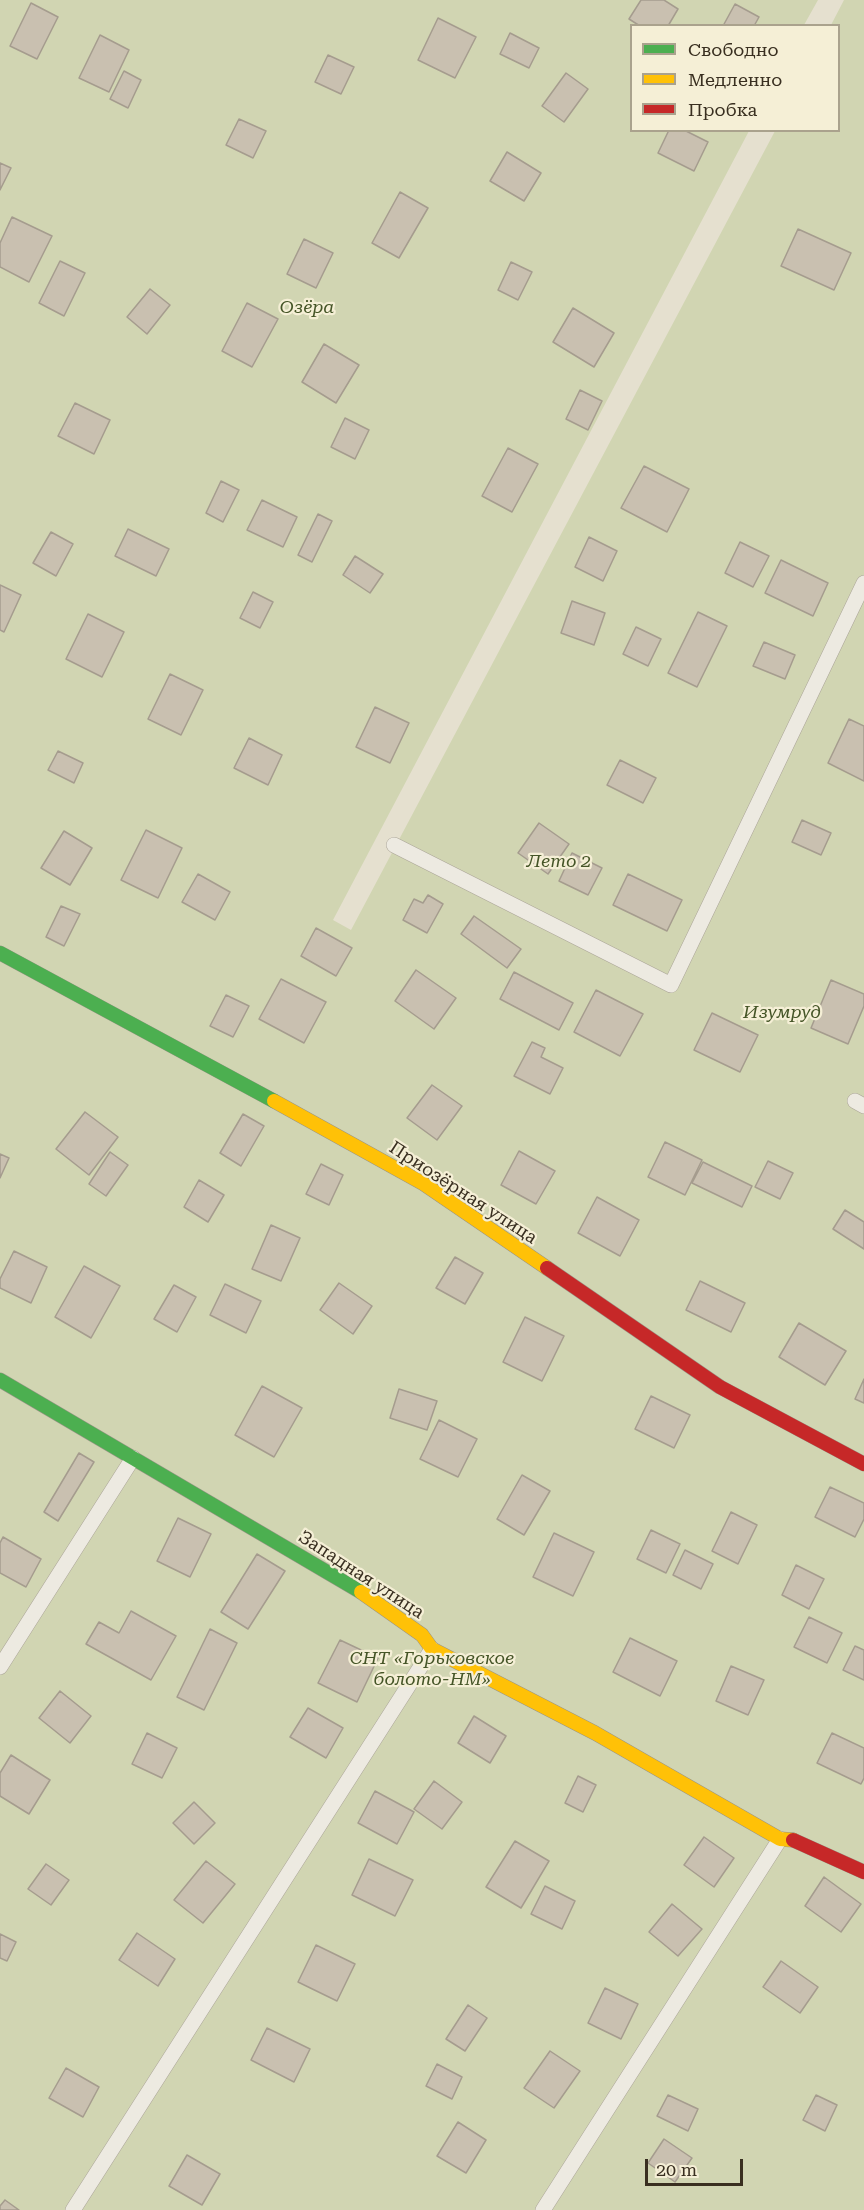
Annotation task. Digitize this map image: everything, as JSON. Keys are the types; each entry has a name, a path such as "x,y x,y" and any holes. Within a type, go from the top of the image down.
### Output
{"street":[{"name":"Приозёрная улица","path":"0,953 215,1068 424,1184 720,1387 864,1464"},
{"name":"Западная улица","path":"0,1380 364,1594 422,1635 432,1649 595,1733 780,1839 794,1840 864,1872"}],"lane":[{"path":"394,845 670,985 864,583"},
{"path":"0,1667 133,1458"},
{"path":"73,2210 432,1649"},
{"path":"543,2210 780,1839"}],"green space":[{"path":"0,0 818,0 805,24 630,24 630,132 748,132 333,920 351,930 774,132 840,132 840,24 832,24 844,0 864,0 864,2210 0,2210"}],"building":[{"path":"641,0 664,0 678,9 669,24 637,24 629,19"},
{"path":"31,3 58,17 37,59 10,46"},
{"path":"735,4 759,17 755,24 724,24"},
{"path":"438,18 476,37 455,78 418,60"},
{"path":"510,33 539,48 529,68 500,54"},
{"path":"100,35 129,50 109,92 79,78"},
{"path":"328,55 354,67 341,94 315,82"},
{"path":"124,71 141,80 128,108 110,99"},
{"path":"566,73 588,89 564,122 542,106"},
{"path":"239,119 266,131 253,158 226,145"},
{"path":"668,132 688,132 708,142 694,171 658,153"},
{"path":"507,152 541,173 524,201 490,181"},
{"path":"0,163 11,168 0,190"},
{"path":"400,192 428,208 399,258 372,243"},
{"path":"12,217 52,236 29,282 0,267 0,243"},
{"path":"798,229 851,253 834,290 781,266"},
{"path":"304,239 333,253 316,288 287,274"},
{"path":"60,261 85,273 64,316 39,303"},
{"path":"511,262 532,272 518,300 498,290"},
{"path":"150,289 170,305 147,334 127,317"},
{"path":"247,303 278,319 252,367 222,351"},
{"path":"573,308 614,333 594,367 553,342"},
{"path":"324,344 359,365 336,403 302,382"},
{"path":"580,390 602,401 588,430 566,419"},
{"path":"75,403 110,420 94,454 58,436"},
{"path":"345,418 369,430 355,459 331,447"},
{"path":"508,448 538,464 512,512 482,496"},
{"path":"644,466 689,489 667,532 621,508"},
{"path":"221,481 239,490 223,522 206,513"},
{"path":"262,500 297,517 283,547 247,530"},
{"path":"318,514 332,521 312,562 298,555"},
{"path":"128,529 169,549 156,576 115,556"},
{"path":"51,532 73,544 56,576 33,563"},
{"path":"589,537 617,551 603,581 575,567"},
{"path":"740,542 769,556 753,587 725,573"},
{"path":"355,556 383,574 370,593 343,575"},
{"path":"781,560 828,583 813,616 765,593"},
{"path":"0,585 21,595 4,632 0,630"},
{"path":"253,592 273,602 260,628 240,618"},
{"path":"572,601 605,613 594,645 561,633"},
{"path":"698,612 727,626 697,687 668,673"},
{"path":"88,614 124,632 102,677 66,659"},
{"path":"636,627 661,639 648,666 623,654"},
{"path":"764,642 795,655 785,679 753,666"},
{"path":"170,674 203,690 181,735 148,719"},
{"path":"375,707 409,723 390,763 356,747"},
{"path":"849,719 864,726 864,781 828,763"},
{"path":"249,738 282,755 268,785 234,768"},
{"path":"58,751 83,763 74,783 48,770"},
{"path":"620,760 656,778 643,803 607,785"},
{"path":"802,820 831,833 821,855 792,842"},
{"path":"539,823 569,844 548,874 518,853"},
{"path":"146,830 182,848 158,898 121,880"},
{"path":"64,831 92,848 70,885 41,868"},
{"path":"572,853 602,868 588,895 559,881"},
{"path":"198,874 230,892 215,920 182,902"},
{"path":"628,874 682,900 667,931 613,905"},
{"path":"428,895 443,904 427,933 403,920 414,899 423,903"},
{"path":"61,906 80,914 64,946 46,937"},
{"path":"474,916 521,949 507,968 461,934"},
{"path":"316,928 352,948 336,976 301,956"},
{"path":"416,970 456,998 434,1029 395,1001"},
{"path":"514,972 573,1003 559,1030 500,999"},
{"path":"281,979 326,1002 304,1043 259,1019"},
{"path":"831,980 864,994 864,1006 848,1044 811,1028"},
{"path":"596,990 643,1014 620,1056 574,1032"},
{"path":"226,995 249,1006 233,1037 210,1026"},
{"path":"712,1013 758,1035 740,1072 694,1050"},
{"path":"532,1042 545,1048 541,1057 563,1068 550,1094 514,1076"},
{"path":"432,1085 462,1106 437,1140 407,1118"},
{"path":"85,1112 118,1137 89,1175 56,1149"},
{"path":"243,1114 264,1126 241,1166 220,1153"},
{"path":"665,1142 702,1160 685,1195 648,1177"},
{"path":"519,1151 555,1171 536,1204 501,1185"},
{"path":"110,1152 128,1165 106,1196 89,1184"},
{"path":"0,1154 9,1158 0,1178"},
{"path":"768,1161 793,1173 780,1199 755,1187"},
{"path":"703,1162 752,1186 742,1207 692,1183"},
{"path":"321,1164 343,1175 329,1205 306,1194"},
{"path":"199,1180 224,1195 208,1222 184,1207"},
{"path":"597,1197 639,1220 620,1256 578,1233"},
{"path":"845,1210 864,1222 864,1249 833,1229"},
{"path":"271,1225 300,1238 281,1281 252,1269"},
{"path":"14,1251 47,1267 31,1303 0,1288 0,1279"},
{"path":"455,1257 483,1273 465,1304 436,1288"},
{"path":"84,1266 120,1286 91,1338 55,1317"},
{"path":"700,1281 745,1303 731,1332 686,1310"},
{"path":"339,1283 372,1306 353,1334 320,1310"},
{"path":"225,1284 261,1301 246,1333 210,1315"},
{"path":"174,1285 196,1297 177,1332 154,1319"},
{"path":"525,1317 564,1336 542,1381 503,1362"},
{"path":"799,1323 846,1351 825,1385 779,1357"},
{"path":"864,1379 864,1403 855,1399"},
{"path":"262,1386 302,1408 274,1457 235,1435"},
{"path":"399,1389 437,1401 427,1430 390,1418"},
{"path":"651,1396 690,1415 674,1448 635,1429"},
{"path":"439,1420 477,1439 458,1477 420,1459"},
{"path":"79,1453 94,1462 58,1521 44,1512"},
{"path":"522,1475 550,1491 524,1535 497,1519"},
{"path":"830,1487 864,1503 864,1519 855,1537 815,1517"},
{"path":"731,1512 757,1525 738,1564 712,1551"},
{"path":"178,1518 211,1534 190,1577 157,1561"},
{"path":"651,1530 680,1544 666,1573 637,1559"},
{"path":"554,1533 594,1552 573,1596 533,1577"},
{"path":"3,1537 41,1559 26,1587 0,1573 0,1543"},
{"path":"685,1550 713,1564 701,1589 673,1575"},
{"path":"257,1554 285,1571 248,1629 221,1612"},
{"path":"796,1565 824,1579 809,1609 782,1595"},
{"path":"131,1611 176,1636 151,1680 86,1644 99,1622 119,1633"},
{"path":"809,1617 842,1633 827,1663 794,1647"},
{"path":"210,1629 237,1643 204,1710 177,1697"},
{"path":"630,1638 677,1661 660,1696 613,1672"},
{"path":"340,1640 378,1658 357,1702 318,1683"},
{"path":"855,1646 864,1650 864,1680 843,1670"},
{"path":"731,1666 764,1680 748,1715 716,1701"},
{"path":"60,1691 91,1716 70,1743 39,1718"},
{"path":"308,1708 343,1728 326,1758 290,1737"},
{"path":"474,1716 506,1736 490,1763 458,1743"},
{"path":"147,1733 177,1748 162,1778 132,1764"},
{"path":"832,1733 864,1748 864,1778 861,1784 817,1763"},
{"path":"11,1755 50,1780 29,1814 0,1796 0,1773"},
{"path":"578,1776 596,1785 583,1812 565,1803"},
{"path":"434,1781 462,1802 442,1829 414,1809"},
{"path":"375,1791 414,1812 397,1844 358,1823"},
{"path":"194,1802 215,1823 194,1844 173,1823"},
{"path":"704,1837 734,1858 714,1887 684,1865"},
{"path":"515,1841 549,1861 521,1908 486,1887"},
{"path":"369,1859 413,1880 395,1916 352,1895"},
{"path":"206,1861 235,1884 203,1923 174,1900"},
{"path":"46,1864 69,1880 51,1905 28,1889"},
{"path":"824,1877 861,1904 841,1932 805,1906"},
{"path":"545,1886 575,1901 562,1929 531,1914"},
{"path":"672,1904 702,1929 678,1956 649,1932"},
{"path":"137,1933 175,1959 158,1986 119,1960"},
{"path":"0,1934 16,1942 7,1961 0,1958"},
{"path":"316,1945 355,1964 337,2001 298,1982"},
{"path":"781,1961 818,1987 800,2013 763,1987"},
{"path":"605,1988 638,2004 621,2039 588,2023"},
{"path":"468,2005 487,2018 465,2051 446,2039"},
{"path":"267,2028 310,2049 294,2082 251,2060"},
{"path":"550,2051 580,2071 554,2108 524,2088"},
{"path":"437,2064 462,2077 452,2099 426,2086"},
{"path":"66,2068 99,2087 83,2117 49,2098"},
{"path":"668,2095 698,2109 688,2131 657,2116"},
{"path":"816,2095 837,2105 825,2131 803,2120"},
{"path":"458,2122 486,2140 466,2173 437,2156"},
{"path":"664,2139 692,2158 675,2182 648,2163"},
{"path":"187,2155 220,2174 202,2205 169,2186"},
{"path":"5,2200 19,2210 0,2210"}],"traffic: fast":[{"path":"0,953 274,1101"},
{"path":"0,1380 361,1592"}],"traffic: slow":[{"path":"274,1101 424,1184 547,1268"},
{"path":"361,1592 422,1635 432,1649 595,1733 780,1839 793,1840"}],"traffic: jam":[{"path":"547,1268 720,1387 864,1464"},
{"path":"793,1840 864,1872"}],"park label":[{"name":"Озёра","path":"307,308"},
{"name":"Лето 2","path":"559,862"},
{"name":"Изумруд","path":"782,1013"},
{"name":"СНТ «Горьковское болото-НМ»","path":"432,1669"}]}
